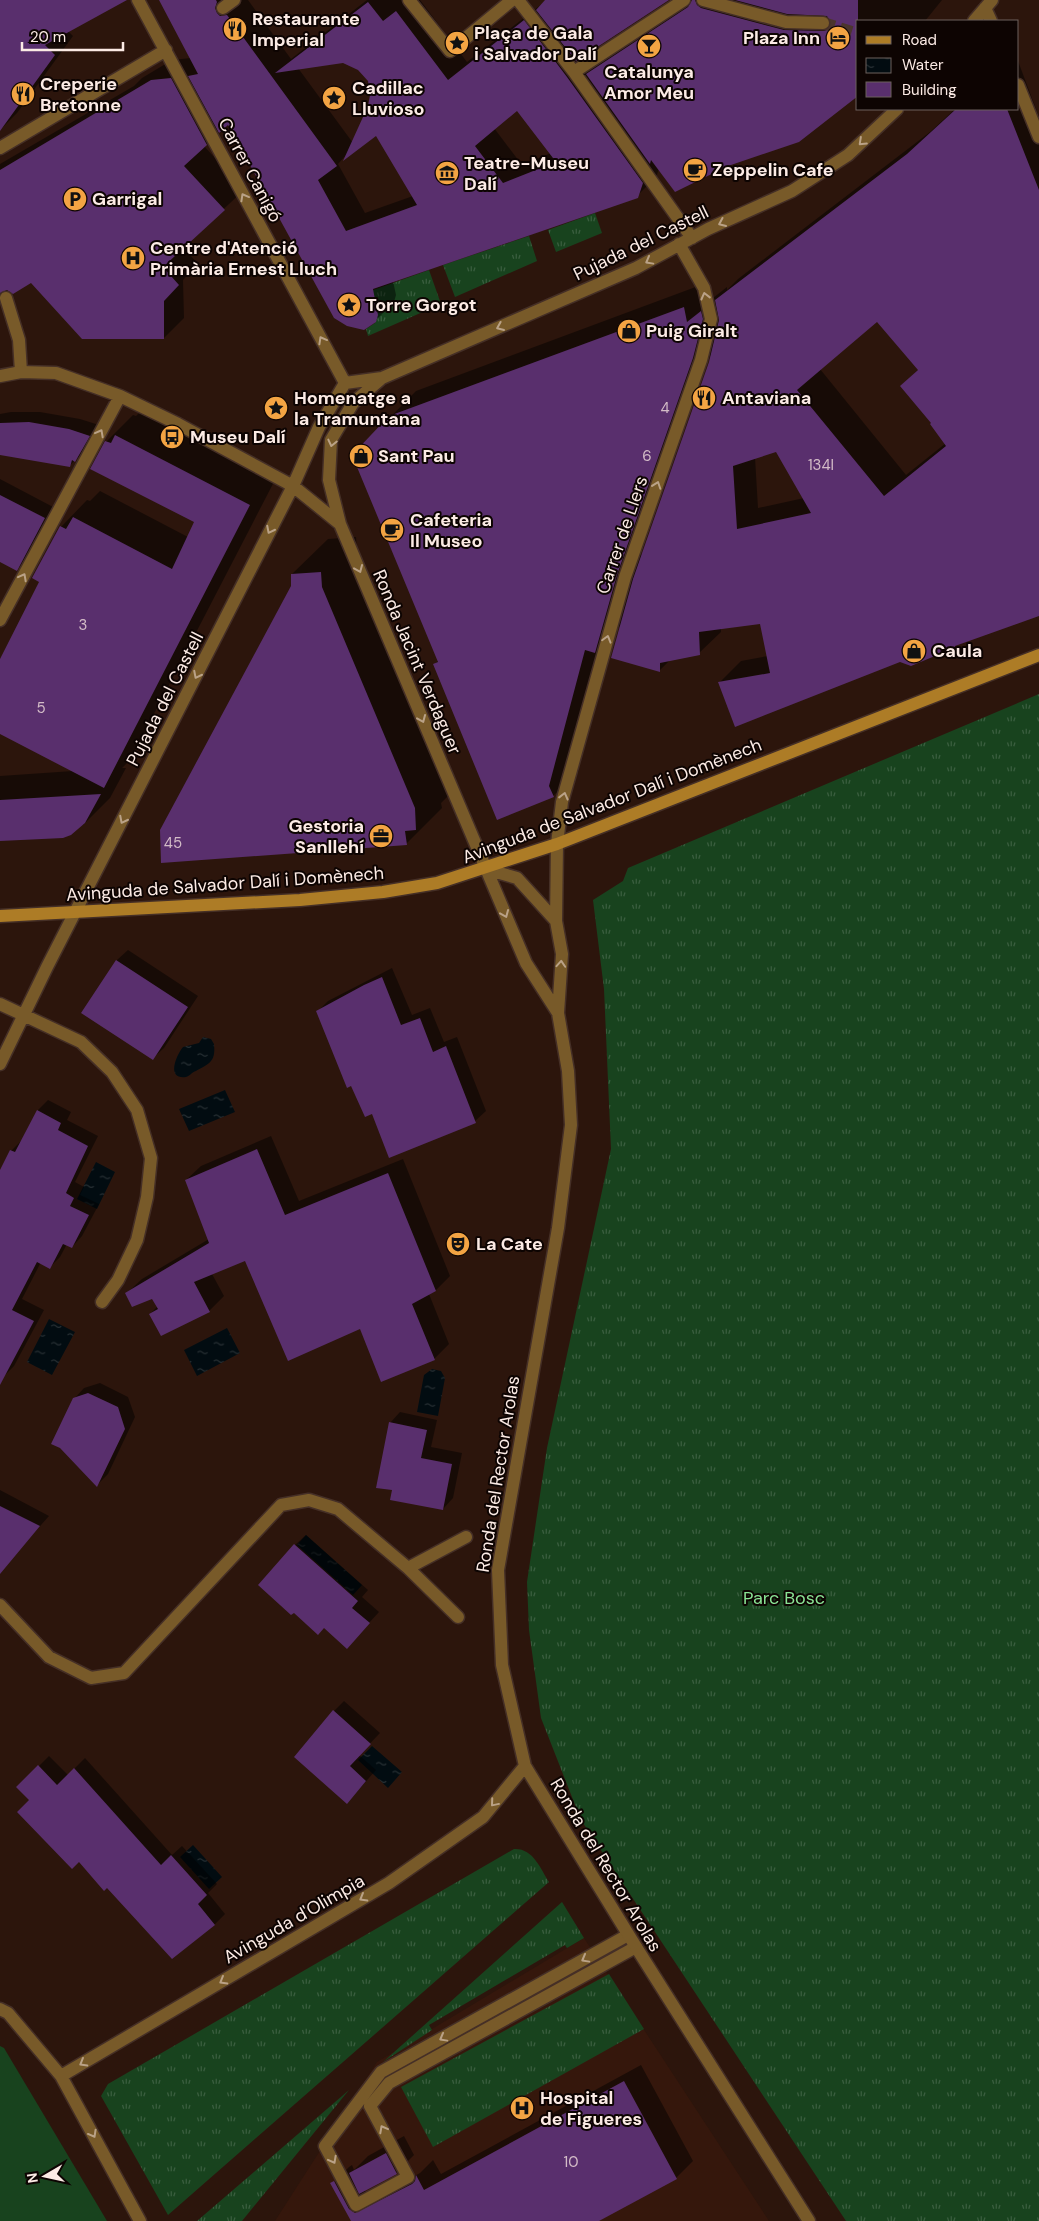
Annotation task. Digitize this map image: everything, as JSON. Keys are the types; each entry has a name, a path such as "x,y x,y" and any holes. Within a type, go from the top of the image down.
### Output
{"main road":[{"name":"Avinguda de Salvador Dalí i Domènech","path":"0,916 300,900 384,892 437,884 557,844 1039,655"}],"street":[{"name":"Carrer Canigó","path":"138,0 345,383"},
{"path":"223,8 234,0"},
{"path":"409,0 450,51 512,2 574,72 692,238"},
{"path":"574,72 684,0"},
{"path":"702,0 786,22 823,23"},
{"path":"975,20 988,4"},
{"path":"988,4 990,20"},
{"path":"0,148 166,50"},
{"path":"1019,87 1039,137"},
{"name":"Pujada del Castell","path":"0,1064 47,967 293,486 319,427 345,383 382,378 636,268 679,244 792,191 848,155 896,110"},
{"name":"Carrer de Llers","path":"557,844 562,802 625,577 701,360 711,319 704,288 679,244"},
{"path":"6,298 19,340 21,372"},
{"name":"Ronda Jacint Verdaguer","path":"0,376 21,372 56,373 120,396 178,424 293,486 340,524 486,869"},
{"name":"Pujada del Castell","path":"340,524 329,480 331,440 353,403 382,378"},
{"path":"0,620 120,396"},
{"name":"Ronda del Rector Arolas","path":"557,844 556,921 562,954 558,1013 568,1071 571,1125 558,1228 498,1570 502,1665 525,1766 636,1948 809,2221"},
{"path":"486,869 517,878 556,921"},
{"name":"Ronda del Rector Arolas","path":"486,869 526,963 558,1013"},
{"path":"0,1004 81,1042 112,1072 136,1110 151,1158 147,1197 137,1240 118,1280 102,1302"},
{"path":"0,1605 49,1657 91,1678 124,1672 281,1506 309,1500 338,1509 408,1568 458,1617"},
{"name":"Ronda del Rector Arolas","path":"408,1568 466,1537"},
{"name":"Avinguda d'Olimpia","path":"61,2076 389,1884 483,1817 525,1766"},
{"path":"628,1935 381,2072 325,2146 356,2205 408,2177 370,2106 389,2083 636,1948"},
{"path":"0,2009 8,2013 61,2076 140,2221"}],"shaded area":[{"name":"Hospital de Figueres","path":"584,1938 769,2221 275,2221 377,2062"}],"green space":[{"path":"595,213 602,233 556,252 548,230"},
{"path":"529,236 537,261 455,297 443,265"},
{"path":"429,270 441,304 368,336 366,329 375,323 377,310 368,292"},
{"name":"Parc Bosc","path":"1039,694 1039,2221 846,2221 581,1820 541,1718 529,1630 527,1582 547,1448 611,1149 604,989 593,900 623,881 628,868"},
{"path":"514,1849 531,1855 549,1882 168,2215 101,2096 108,2084"},
{"path":"562,1902 584,1938 567,1948 565,1945 429,2025 432,2030 383,2062"},
{"path":"609,1974 644,2029 433,2147 401,2087"},
{"path":"0,2046 4,2048 107,2221 0,2221"},
{"path":"349,2090 242,2221 197,2221"}],"water":[{"path":"203,1037 211,1039 214,1044 214,1055 211,1062 186,1077 176,1075 174,1066 183,1047 199,1043"},
{"path":"225,1090 235,1112 189,1131 179,1109"},
{"path":"96,1162 115,1172 97,1209 77,1199"},
{"path":"49,1319 75,1332 52,1375 27,1362"},
{"path":"227,1328 240,1353 197,1376 184,1350"},
{"path":"432,1369 441,1371 445,1378 438,1416 417,1412 424,1375"},
{"path":"306,1535 362,1585 353,1595 297,1545"},
{"path":"372,1746 402,1772 388,1788 358,1760"},
{"path":"193,1845 222,1877 209,1889 180,1857"}],"building":[{"path":"0,0 127,0 45,45 55,55 0,131"},
{"name":"Teatre-Museu Dalí","path":"159,0 216,0 215,8 217,13 220,16 227,15 337,166 318,180 346,231 417,205 376,136 343,161 368,106 370,95 368,81 358,70 343,63 275,73 368,2 383,21 396,11 448,80 524,20 643,183 638,198 373,289 378,315 376,322 364,330 347,326 334,318 228,125 219,133 188,76 198,74","holes":["517,111 556,162 503,183 475,146"]},
{"path":"545,0 669,0 576,61 536,10"},
{"path":"692,0 695,0 701,8 784,30 823,31 827,30 831,24 827,16 787,14 735,0 858,0 858,20 856,20 856,98 799,142 728,166 675,192 651,160 650,164 586,74 688,7"},
{"path":"171,78 207,145 184,166 225,210 163,267 179,285 164,301 164,339 82,339 31,283 13,294 7,290 0,293 0,170 151,80"},
{"path":"955,110 1007,110 1039,190 1039,616 955,646 911,666 900,662 735,727 718,682 770,673 760,624 699,632 700,655 660,663 660,672 611,658 633,579 709,362 719,320 715,300 907,154","holes":["877,322 918,370 900,386 931,423 946,446 884,496 797,390","776,452 811,513 737,529 733,466"]},
{"path":"684,307 687,322 701,311 703,319 693,358 617,575 595,653 585,650 549,786 554,797 497,820 433,664 438,662 352,455 389,416"},
{"path":"29,422 69,429 90,436 75,462 72,460 70,467 0,455 0,423"},
{"path":"115,435 250,505 104,788 0,734 0,659 39,582 32,578 60,526 66,529 73,517 172,569 194,522 90,469 105,441 111,443"},
{"path":"0,495 45,518 17,571 0,562"},
{"path":"321,572 322,587 415,808 416,830 405,831 407,845 161,863 160,830 291,586 291,574"},
{"path":"101,794 85,823 71,835 63,838 0,841 0,800"},
{"path":"116,960 188,1007 153,1060 81,1013"},
{"path":"382,977 401,1025 420,1018 433,1052 446,1046 476,1123 389,1158 372,1114 365,1117 351,1086 347,1088 316,1011"},
{"path":"37,1110 61,1123 58,1130 88,1146 66,1193 74,1198 70,1206 89,1215 72,1248 63,1244 50,1269 37,1262 12,1310 34,1321 0,1385 0,1170 10,1150 15,1152"},
{"path":"257,1149 285,1215 388,1173 436,1291 412,1304 435,1360 381,1382 360,1329 288,1361 245,1261 194,1282 210,1312 161,1336 149,1314 158,1309 152,1299 132,1307 125,1293 209,1243 185,1180"},
{"path":"88,1393 118,1407 125,1429 97,1487 60,1448 51,1444 73,1398"},
{"path":"389,1422 427,1430 421,1458 452,1464 443,1510 390,1500 392,1490 376,1488"},
{"path":"0,1506 40,1526 0,1574"},
{"path":"294,1544 358,1601 352,1608 370,1623 347,1649 324,1628 318,1635 294,1613 291,1615 258,1585"},
{"path":"333,1710 371,1744 350,1766 366,1781 347,1804 294,1757"},
{"path":"38,1765 57,1785 74,1768 161,1865 171,1855 207,1895 198,1904 215,1925 172,1959 107,1888 104,1891 79,1862 72,1869 17,1812 29,1800 16,1787"},
{"name":"Hospital de Figueres","path":"624,2081 677,2179 599,2221 351,2221 330,2183 334,2181 349,2209 355,2213 412,2184 415,2181 416,2175 424,2190"},
{"path":"386,2153 397,2174 359,2194 349,2173"}],"tunnel":[{"path":"823,23 856,33"}],"place":[{"name":"Restaurante Imperial","path":"235,29"},
{"name":"Plaza Inn","path":"838,38"},
{"name":"Plaça de Gala i Salvador Dalí","path":"457,43"},
{"name":"Catalunya Amor Meu","path":"649,46"},
{"name":"Creperie Bretonne","path":"23,94"},
{"name":"Cadillac Lluvioso","path":"334,98"},
{"name":"Zeppelin Cafe","path":"695,170"},
{"name":"Teatre-Museu Dalí","path":"447,173"},
{"name":"Garrigal","path":"75,199"},
{"name":"Centre d'Atenció Primària Ernest Lluch","path":"133,258"},
{"name":"Torre Gorgot","path":"349,305"},
{"name":"Puig Giralt","path":"629,331"},
{"name":"Antaviana","path":"704,398"},
{"name":"Homenatge a la Tramuntana","path":"276,408"},
{"name":"Museu Dalí","path":"172,437"},
{"name":"Sant Pau","path":"361,456"},
{"name":"Cafeteria Il Museo","path":"392,530"},
{"name":"Caula","path":"914,651"},
{"name":"Gestoria Sanllehí","path":"381,836"},
{"name":"La Cate","path":"458,1244"},
{"name":"Hospital de Figueres","path":"522,2108"}]}
